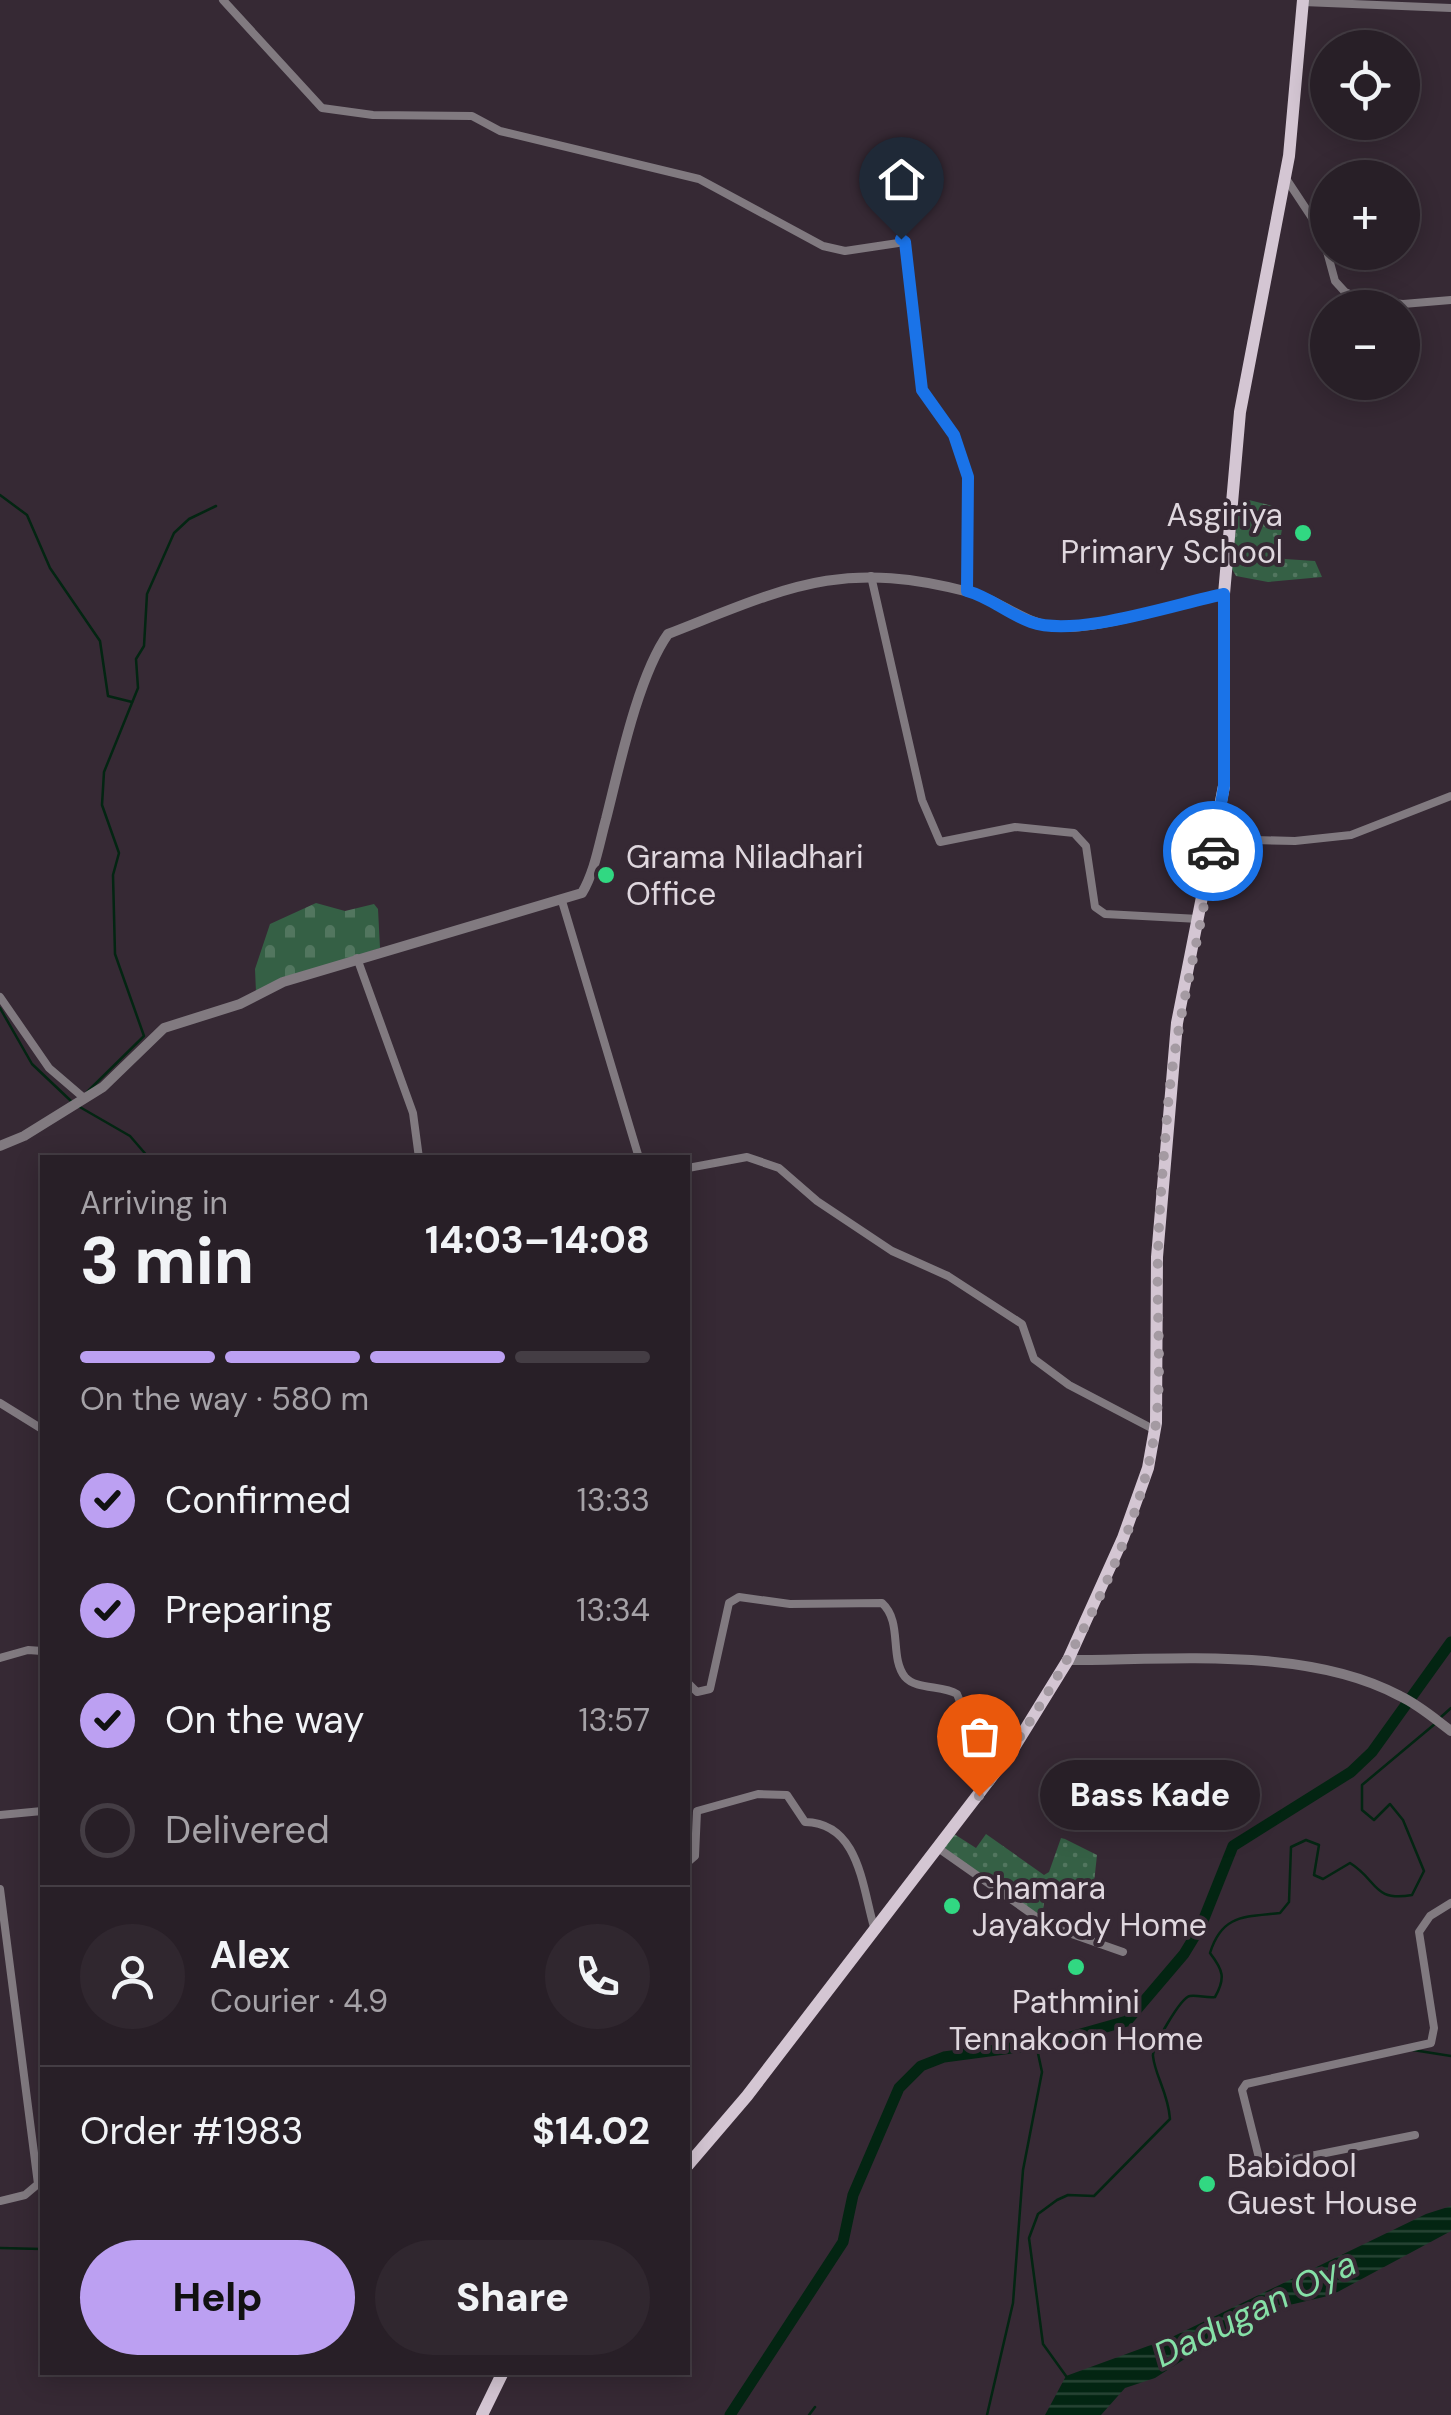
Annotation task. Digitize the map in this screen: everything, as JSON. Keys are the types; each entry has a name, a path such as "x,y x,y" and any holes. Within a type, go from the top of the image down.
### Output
{"main road":[{"path":"690,2163 991,1780 1068,1660 1123,1538 1148,1468 1155,1430 1158,1258 1177,1023 1224,786 1224,594 1240,412 1286,177 1303,1"},
{"path":"482,2415 502,2375"}],"street":[{"path":"223,0 322,108 373,115 472,116 500,130 699,178 743,198 823,246 845,250 901,239 905,242 922,390 954,435 968,477 967,591"},
{"path":"1303,1 1451,8"},
{"path":"1286,177 1322,233 1335,281 1344,292 1362,300 1403,304 1451,300"},
{"path":"871,576 922,800 940,842 948,844 1015,827 1066,831 1083,838 1092,898 1105,914 1200,918"},
{"path":"0,1146 102,1087 164,1028 240,1004 283,982 357,958 582,893 592,872 620,764 653,662 668,634 784,589 822,579 905,576 967,591 1032,622 1059,628 1090,625 1224,594"},
{"path":"1215,838 1295,841 1350,835 1451,796"},
{"path":"562,901 639,1155"},
{"path":"357,958 413,1113 419,1155"},
{"path":"0,998 48,1068 84,1098"},
{"path":"690,1168 747,1157 779,1168 818,1201 892,1251 948,1276 1022,1324 1034,1359 1069,1386 1155,1430"},
{"path":"0,1403 40,1428"},
{"path":"690,1685 697,1692 710,1689 729,1603 739,1597 790,1604 882,1604 890,1610 902,1672 916,1684 957,1694 991,1780"},
{"path":"0,1658 40,1651"},
{"path":"1068,1660 1238,1660 1337,1672 1398,1694 1451,1730"},
{"path":"690,1860 694,1856 696,1810 758,1794 787,1794 805,1822 834,1829 848,1842 874,1927"},
{"path":"0,1815 40,1811"},
{"path":"938,1848 1049,1926 1123,1952"},
{"path":"0,1889 38,2184 25,2195 0,2201"},
{"path":"1414,2135 1261,2166 1242,2090 1246,2084 1431,2043 1434,2028 1419,1932 1430,1916 1451,1903"}],"green space":[{"path":"1249,500 1281,508 1284,516 1278,554 1285,559 1315,561 1322,577 1268,582 1236,576 1232,569 1238,506"},
{"path":"316,903 345,911 374,904 378,909 380,948 256,992 255,969 270,924"},
{"path":"951,1832 976,1848 986,1834 1044,1875 1049,1872 1061,1838 1065,1839 1097,1855 1094,1883 1082,1888 1046,1882 1042,1921 938,1848"}],"water":[{"name":"Dadugan Oya","path":"1451,2206 1451,2231 1332,2295 1281,2307 1230,2330 1155,2378 1125,2388 1101,2415 1045,2415 1066,2376 1170,2338 1426,2214"}],"waterway":[{"path":"0,495 27,515 50,568 100,641 108,696 132,702"},
{"path":"87,1092 144,1036 115,954 113,875 119,853 102,805 104,772 138,688 136,659 144,646 147,594 174,533 189,519 216,506"},
{"path":"0,1008 32,1064 71,1101"},
{"path":"78,1106 130,1136 146,1155"},
{"path":"730,2415 843,2242 853,2195 899,2088 921,2066 944,2057 1049,2043 1127,2021 1184,1954 1201,1926 1233,1846 1351,1772 1372,1752 1451,1642"},
{"path":"1441,1717 1451,1708"},
{"path":"1066,2376 1043,2344 1029,2238 1038,2214 1068,2195 1094,2196 1170,2119 1154,2063 1157,2043 1186,1998 1215,1997 1222,1974 1210,1953 1221,1931 1236,1920 1280,1913 1289,1902 1291,1847 1306,1840 1319,1845 1314,1875 1323,1879 1350,1863 1382,1892 1412,1895 1424,1871 1403,1820 1390,1804 1374,1820 1362,1810 1362,1785 1436,1723"},
{"path":"987,2415 1013,2303 1023,2170 1042,2072 1036,2044"},
{"path":"1413,2050 1451,2056"},
{"path":"0,2248 40,2249"},
{"path":"809,2415 815,2407"}],"way so far":[{"path":"979,1796 1068,1660 1123,1538 1148,1468 1156,1423 1158,1258 1168,1104 1177,1023 1213,851"}],"place":[{"name":"Asgiriya Primary School","path":"1303,533"},
{"name":"Grama Niladhari Office","path":"606,875"},
{"name":"Bass Kade","path":"979,1796"},
{"name":"Chamara Jayakody Home","path":"952,1906"},
{"name":"Pathmini Tennakoon Home","path":"1076,1967"},
{"name":"Babidool Guest House","path":"1207,2184"}],"route":[{"path":"901,239 905,242 922,390 954,435 968,477 967,591 1032,622 1059,628 1090,625 1224,594 1224,786 1213,851"}]}
